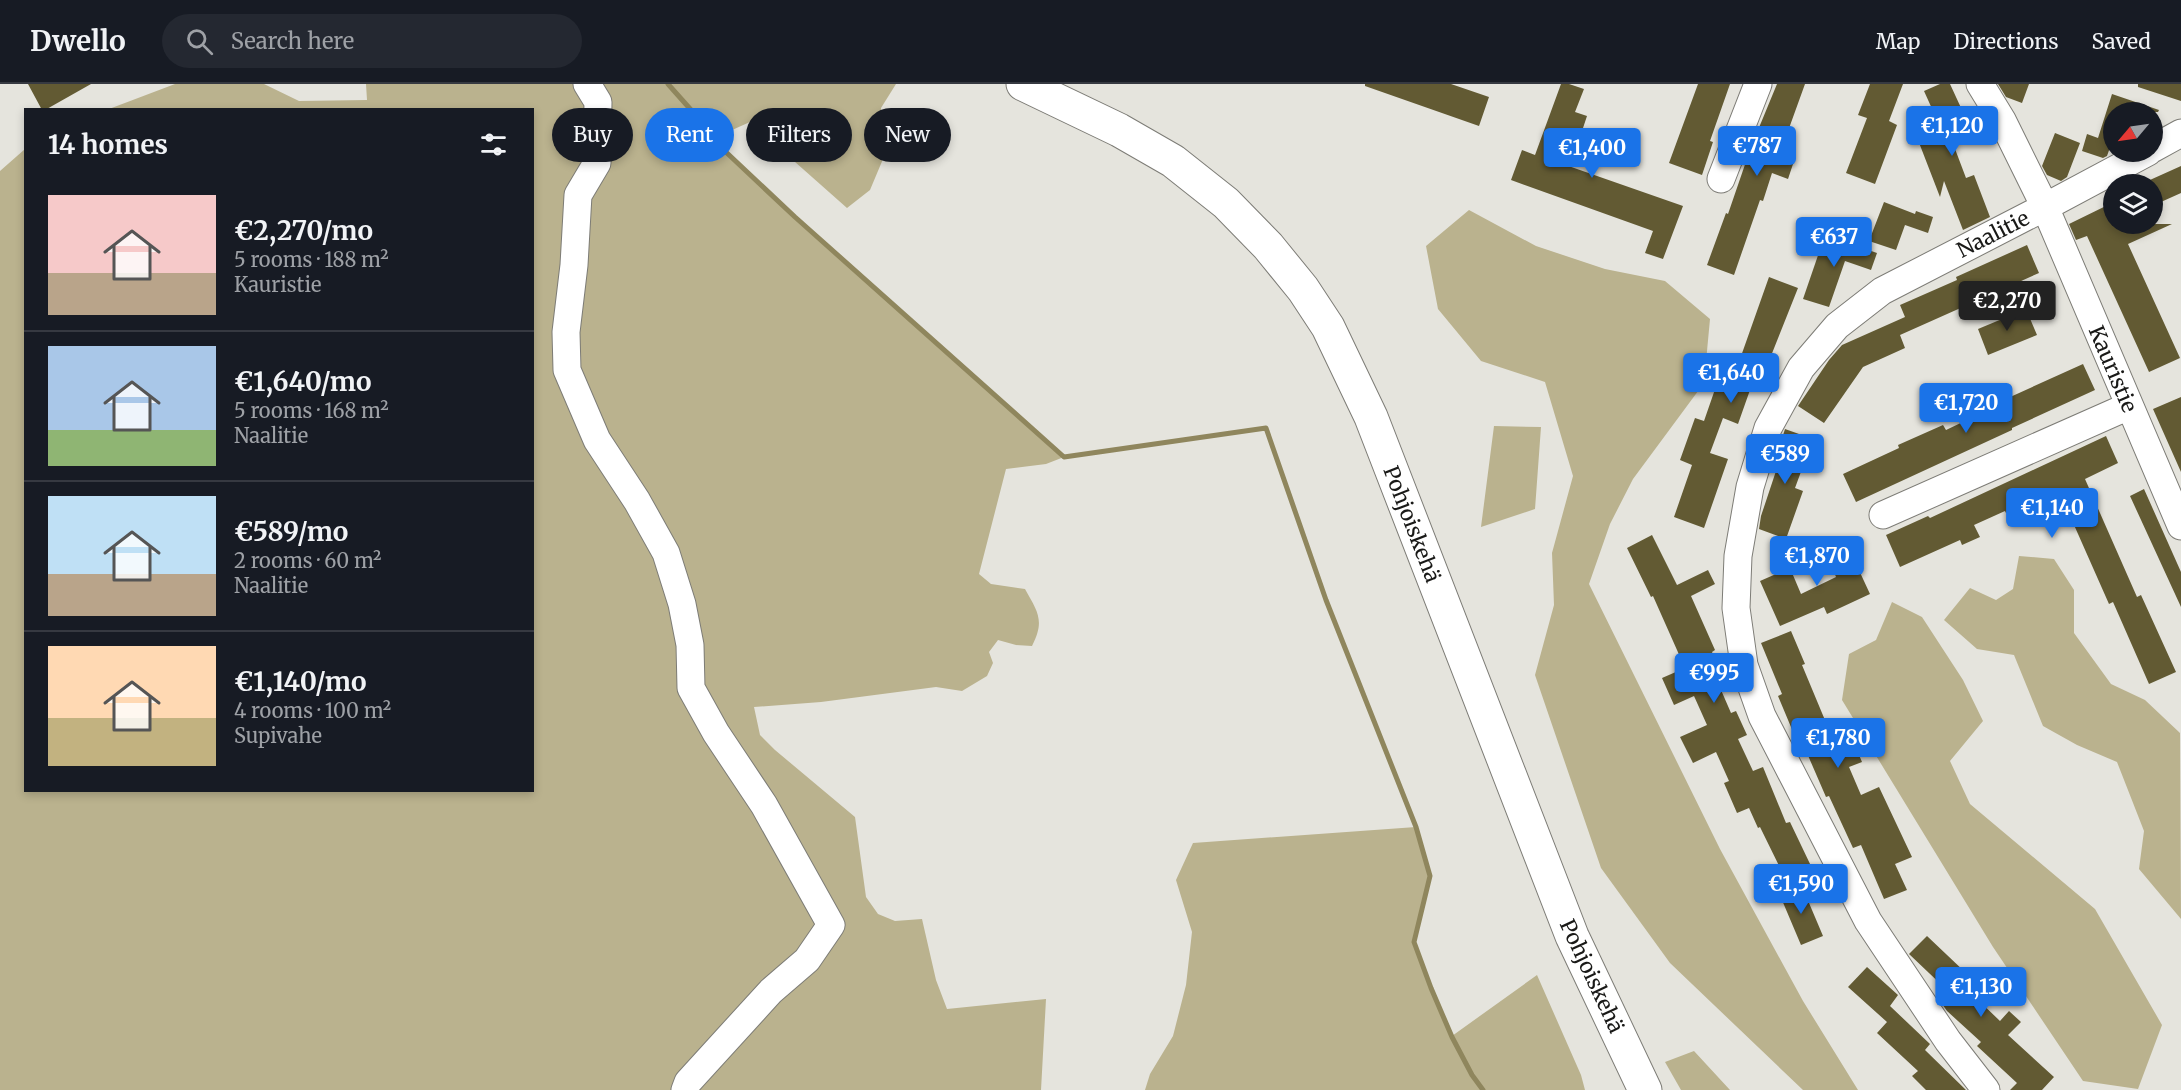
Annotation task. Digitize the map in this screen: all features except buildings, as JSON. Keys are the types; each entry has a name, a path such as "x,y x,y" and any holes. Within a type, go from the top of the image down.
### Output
{"main road":[{"name":"Pohjoiskehä","path":"1023,84 1119,130 1173,161 1226,203 1268,246 1303,289 1328,327 1371,417 1572,936 1645,1090"}],"street":[{"path":"587,84 598,102 597,163 578,195 574,265 566,332 567,370 597,440 637,501 666,553 682,604 690,645 691,688 716,733 764,805 831,925 807,960 771,991 688,1082 685,1090"},
{"path":"1721,179 1758,84"},
{"name":"Kauristie","path":"1980,84 2002,120 2045,207 2181,526"},
{"path":"2163,143 2181,133"},
{"name":"Naalitie","path":"1986,1090 1948,1041 1868,921 1762,716 1744,665 1736,608 1738,556 1750,487 1768,428 1801,368 1838,326 1882,291 2129,162"},
{"path":"1883,515 2128,406"}],"shaded area":[{"path":"175,84 264,84 299,101 367,100 366,84 896,84 881,108 864,108 864,162 882,162 870,190 847,208 795,162 852,162 852,108 746,108 746,124 734,129 734,108 645,108 645,162 734,162 734,160 1064,457 1046,464 1006,469 979,574 991,584 1025,589 1039,623 1032,646 998,640 989,652 993,663 987,676 962,691 936,687 821,702 754,707 760,735 855,817 866,897 878,914 895,921 922,919 936,980 947,1009 1046,999 1041,1090 0,1090 0,171 24,150 24,792 534,792 534,108 112,108"},
{"path":"1469,210 1536,246 1605,269 1665,281 1710,319 1704,383 1633,479 1610,524 1589,584 1720,849 1803,1001 1858,1090 1803,1090 1670,963 1601,868 1535,675 1554,605 1552,553 1573,476 1545,382 1481,361 1438,309 1426,246"},
{"path":"1494,426 1541,427 1535,509 1481,527"},
{"path":"2019,556 2054,559 2074,590 2074,633 2111,684 2145,700 2180,733 2181,919 2139,869 2144,831 2117,762 2077,745 2043,726 2014,655 1977,649 1944,620 1970,588 1996,600 2013,589"},
{"path":"1892,602 1922,617 1963,680 1983,721 1950,761 1970,804 2095,909 2162,1025 2138,1089 2083,1081 1993,947 1842,700 1849,654 1876,640"},
{"path":"1416,827 1430,876 1414,942 1452,1036 1537,975 1581,1075 1585,1090 1145,1090 1150,1074 1173,1036 1186,985 1192,932 1176,880 1193,843"},
{"path":"1694,1051 1730,1090 1681,1090 1665,1062"}],"waterway":[{"path":"668,84 692,111 705,120 711,138 795,217 1064,457 1266,428 1326,600 1416,827 1430,876 1414,942 1452,1037 1472,1075 1483,1090"}]}
